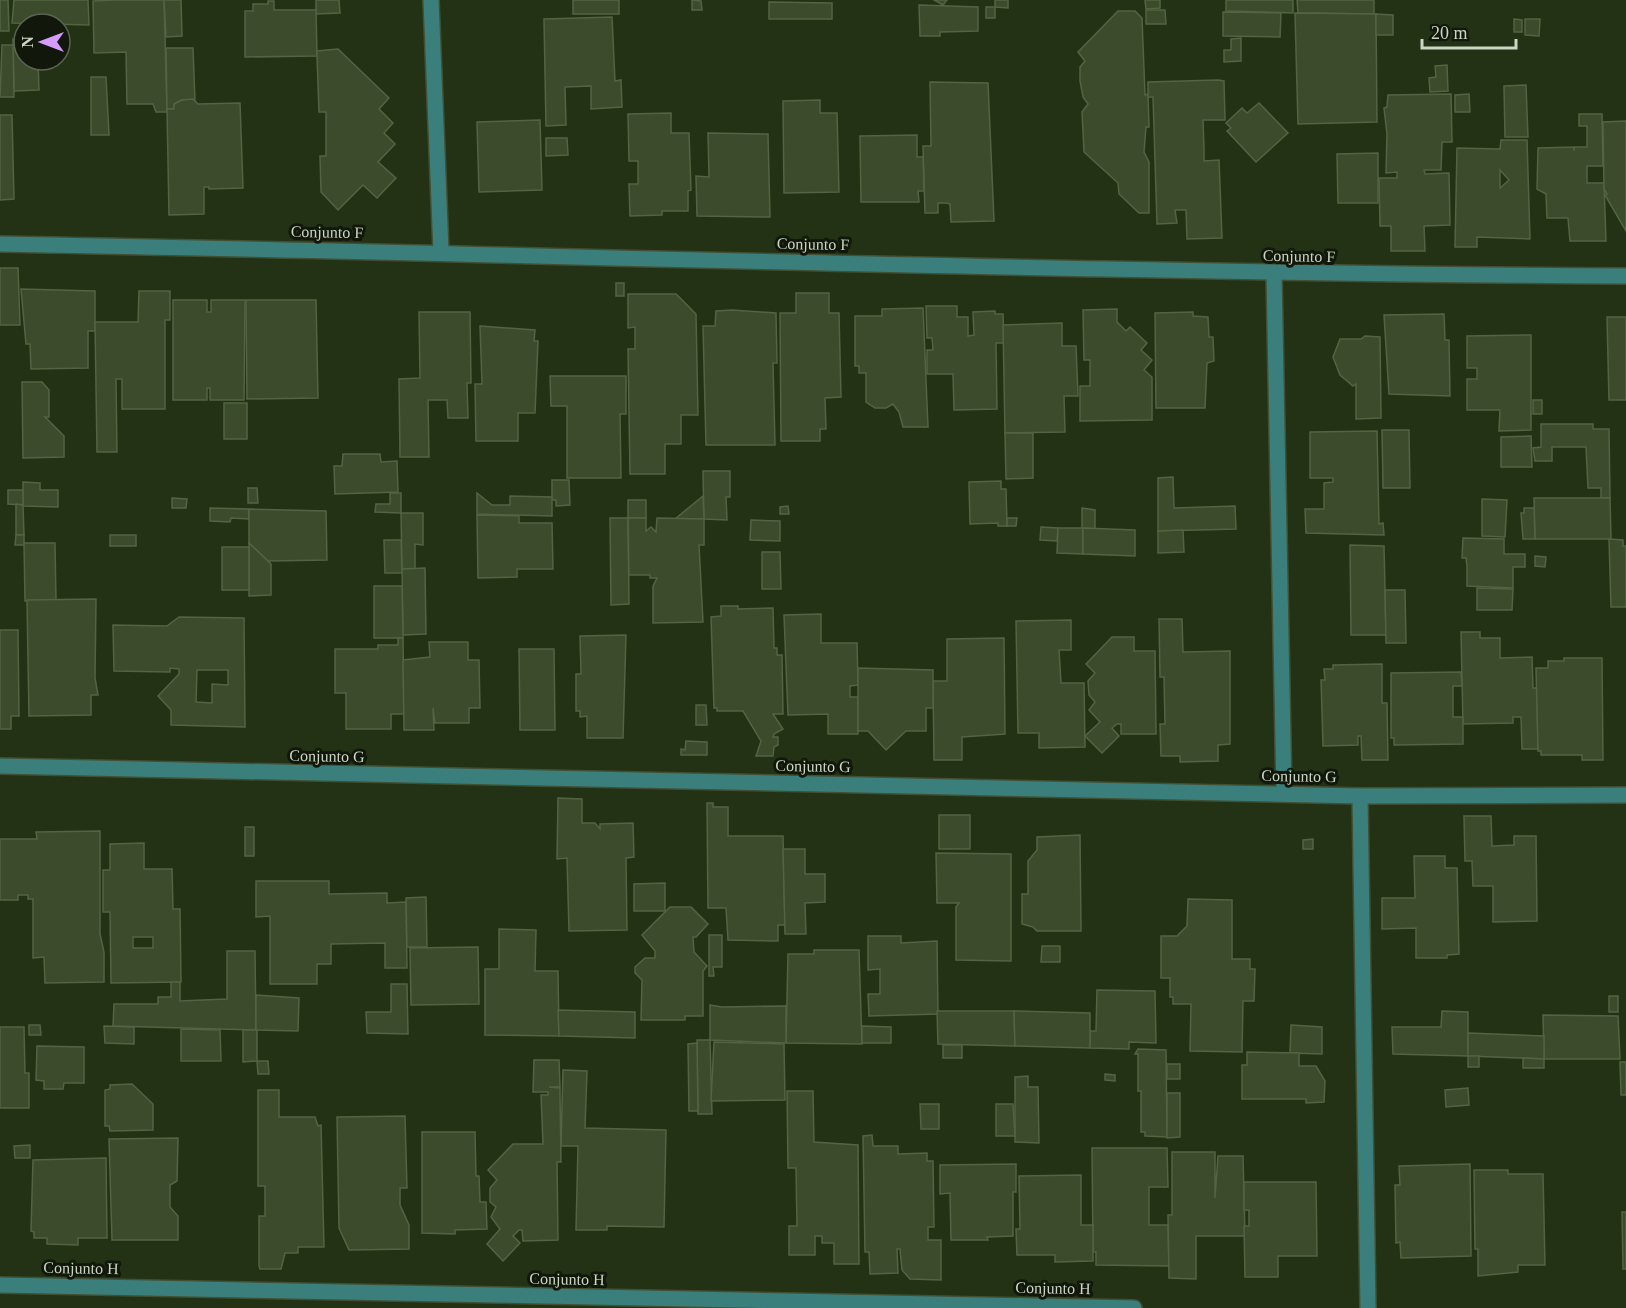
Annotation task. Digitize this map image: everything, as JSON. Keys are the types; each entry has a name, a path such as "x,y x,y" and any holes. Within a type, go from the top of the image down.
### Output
{"street":[{"path":"431,0 441,252"},
{"name":"Conjunto F","path":"0,244 441,252 1275,274 1626,276"},
{"path":"1275,274 1284,794"},
{"name":"Conjunto G","path":"0,766 1360,796 1626,795"},
{"path":"1360,796 1368,1308"},
{"name":"Conjunto H","path":"0,1285 1134,1308"}],"building":[{"path":"0,0 8,0 9,31 0,31"},
{"path":"14,0 88,0 89,25 72,25 72,12 13,12"},
{"path":"164,0 167,112 156,112 153,104 127,104 126,52 94,53 93,1"},
{"path":"164,0 181,0 182,36 166,37"},
{"path":"316,0 339,0 340,13 316,14"},
{"path":"573,0 619,0 619,14 573,14"},
{"path":"692,0 701,1 702,10 692,10"},
{"path":"934,0 947,0 943,5"},
{"path":"995,0 1008,0 1008,8 995,7"},
{"path":"1145,0 1160,0 1160,8 1146,9"},
{"path":"1226,0 1293,0 1293,13 1226,11"},
{"path":"1297,0 1374,0 1374,14 1298,13"},
{"path":"268,1 274,1 274,10 316,10 317,56 245,57 245,11 253,11 253,4 268,4"},
{"path":"769,2 832,3 832,19 769,19"},
{"path":"919,5 978,7 978,31 940,32 940,36 920,36"},
{"path":"986,7 995,7 995,18 986,18"},
{"path":"1146,10 1165,10 1166,24 1146,24"},
{"path":"1118,11 1135,11 1142,18 1145,95 1148,94 1149,127 1146,127 1144,152 1149,162 1149,213 1139,213 1119,194 1118,183 1084,152 1082,112 1088,104 1083,97 1080,81 1080,67 1085,61 1078,52"},
{"path":"1223,12 1281,13 1280,37 1223,36"},
{"path":"1295,13 1376,14 1377,122 1298,124"},
{"path":"1376,14 1393,15 1393,35 1376,35"},
{"path":"612,17 615,81 621,80 622,107 591,109 591,86 565,87 566,125 546,126 544,19"},
{"path":"1514,19 1522,20 1522,32 1514,32"},
{"path":"1525,19 1540,19 1539,36 1525,35"},
{"path":"1241,38 1241,61 1224,62 1224,50 1231,50 1231,39"},
{"path":"2,45 12,45 14,97 0,97"},
{"path":"166,48 193,48 195,102 182,100 174,104 174,109 167,109"},
{"path":"338,49 389,98 379,109 393,123 384,133 395,144 378,162 396,178 377,198 363,185 338,210 321,192 320,156 326,156 326,112 319,112 317,51"},
{"path":"1447,65 1448,91 1430,92 1429,78 1436,77 1435,66"},
{"path":"14,72 38,72 39,90 14,91"},
{"path":"91,77 106,77 109,135 91,135"},
{"path":"1224,81 1225,120 1203,120 1204,161 1219,160 1222,238 1187,239 1186,210 1175,210 1177,223 1157,224 1153,97 1148,97 1148,82"},
{"path":"930,82 988,83 994,221 951,222 950,204 946,203 938,203 938,213 925,213 923,146 931,146"},
{"path":"1526,85 1528,137 1505,137 1504,86"},
{"path":"1451,94 1452,142 1442,142 1441,170 1424,170 1425,174 1449,173 1450,225 1424,226 1425,251 1391,251 1391,226 1380,226 1379,178 1397,178 1397,172 1386,173 1387,134 1384,108 1387,107 1388,95"},
{"path":"1469,94 1470,112 1455,112 1455,95"},
{"path":"193,99 198,104 240,103 243,188 209,189 209,187 204,187 204,214 169,215 167,109 174,109 174,104 182,100"},
{"path":"820,100 820,113 837,113 839,192 784,193 783,101"},
{"path":"1259,103 1288,133 1256,162 1227,131 1231,128 1226,123 1242,108 1247,113"},
{"path":"671,113 671,133 689,133 691,190 688,191 688,211 662,211 662,215 630,216 629,184 638,184 638,161 629,161 628,114"},
{"path":"1579,114 1602,114 1603,166 1587,166 1587,183 1604,183 1606,241 1570,241 1568,218 1547,218 1546,194 1537,189 1538,148 1587,147 1587,126 1579,126"},
{"path":"0,115 12,115 14,199 0,200"},
{"path":"540,120 542,190 479,192 477,122"},
{"path":"1626,121 1626,231 1605,195 1607,194 1604,189 1603,122"},
{"path":"708,133 768,134 770,217 697,216 696,176 709,177"},
{"path":"917,135 917,157 923,157 924,191 918,191 919,202 861,202 860,136"},
{"path":"546,138 567,138 568,155 546,156"},
{"path":"1501,140 1527,140 1530,239 1477,237 1477,247 1455,247 1457,148 1500,149","holes":["1500,170 1509,180 1500,188"]},
{"path":"1378,153 1378,203 1338,203 1337,154"},
{"path":"0,268 18,268 20,325 0,325"},
{"path":"616,283 624,283 624,296 616,296"},
{"path":"21,289 95,291 95,331 88,331 88,368 31,369 30,344 26,344"},
{"path":"139,291 170,291 170,320 165,320 165,409 122,409 122,379 116,379 117,452 97,452 95,322 138,322"},
{"path":"796,293 829,293 829,313 839,313 841,397 825,398 826,429 820,429 820,441 781,441 780,313 796,313"},
{"path":"628,294 676,294 696,314 698,415 681,415 681,444 665,444 665,474 630,474 628,349 635,349 635,327 628,328"},
{"path":"173,300 207,300 207,312 211,312 211,300 245,300 244,400 210,400 210,388 207,388 207,400 173,400"},
{"path":"246,300 316,300 318,398 247,399"},
{"path":"926,306 957,306 957,317 968,317 968,336 974,335 973,312 995,311 995,314 1003,314 1004,343 996,343 997,409 954,410 953,374 927,374 927,350 933,350 932,338 927,338"},
{"path":"923,308 928,427 903,427 899,412 893,404 886,408 875,408 866,402 866,373 859,373 859,366 855,366 855,316 882,316 882,309"},
{"path":"1117,309 1117,322 1126,331 1130,327 1147,343 1141,350 1152,360 1144,370 1152,377 1152,420 1080,421 1080,386 1090,386 1090,360 1084,360 1083,310"},
{"path":"716,311 776,313 777,363 773,363 775,445 706,445 703,326 715,326"},
{"path":"419,312 470,312 471,383 467,383 468,418 448,418 447,400 428,400 429,457 400,457 399,379 420,378"},
{"path":"1193,312 1193,316 1208,317 1209,337 1213,337 1214,361 1207,363 1205,408 1156,408 1155,313"},
{"path":"1444,314 1445,340 1449,340 1450,396 1389,394 1384,315"},
{"path":"1607,317 1626,317 1626,400 1609,400"},
{"path":"1062,323 1062,346 1076,346 1078,396 1064,396 1065,432 1005,433 1003,325"},
{"path":"480,326 535,330 534,341 538,341 535,413 518,413 518,441 476,441 475,384 482,384"},
{"path":"1531,335 1531,430 1499,431 1500,410 1467,410 1467,379 1477,379 1477,368 1467,368 1467,336"},
{"path":"1365,336 1380,337 1381,418 1356,419 1356,384 1353,386 1340,375 1333,357 1340,339 1361,339"},
{"path":"550,376 626,376 626,414 620,414 621,478 567,478 567,406 551,406"},
{"path":"22,382 42,382 49,390 49,417 45,417 64,436 64,457 23,458"},
{"path":"1533,400 1542,400 1542,414 1533,414"},
{"path":"224,403 247,403 247,439 224,439"},
{"path":"1541,424 1593,424 1593,429 1609,429 1610,498 1601,498 1601,488 1588,488 1586,447 1552,447 1552,461 1535,461 1533,448 1541,447"},
{"path":"1382,430 1409,430 1410,488 1383,488"},
{"path":"1377,431 1379,524 1383,523 1384,535 1306,533 1305,509 1324,509 1324,483 1333,482 1333,478 1310,478 1310,432"},
{"path":"1005,433 1033,433 1033,478 1006,479"},
{"path":"1531,436 1532,467 1501,467 1501,437"},
{"path":"343,454 380,454 381,462 397,461 398,492 335,494 334,466 342,466"},
{"path":"703,471 730,471 730,497 726,497 727,520 704,519"},
{"path":"1173,477 1174,508 1235,506 1236,529 1158,531 1158,478"},
{"path":"552,480 569,480 570,505 556,506 556,500 552,500"},
{"path":"1001,481 1001,489 1006,489 1007,526 998,526 998,523 970,524 969,482"},
{"path":"23,482 40,483 40,490 58,490 58,507 23,506"},
{"path":"248,488 257,488 258,503 248,503"},
{"path":"8,490 23,490 23,505 8,504"},
{"path":"390,493 401,493 401,513 375,512 376,504 390,504"},
{"path":"477,493 492,505 510,505 510,496 552,497 552,516 477,514"},
{"path":"703,496 704,519 675,519"},
{"path":"172,498 187,499 186,508 172,508"},
{"path":"1534,498 1610,498 1611,539 1535,539"},
{"path":"1482,499 1507,500 1505,537 1482,536"},
{"path":"628,500 646,500 646,518 628,518"},
{"path":"16,504 23,505 24,535 16,535"},
{"path":"788,506 789,514 780,514 780,507"},
{"path":"210,508 249,509 249,519 231,518 230,522 210,521"},
{"path":"1082,508 1095,510 1095,529 1082,528"},
{"path":"1524,508 1534,508 1535,539 1523,539 1521,513 1524,513"},
{"path":"249,509 326,511 327,560 268,561 249,543"},
{"path":"401,513 423,513 423,545 415,544 415,569 402,569"},
{"path":"477,515 519,516 519,523 552,523 553,569 517,569 517,577 478,578"},
{"path":"610,518 628,518 629,604 611,605"},
{"path":"628,518 646,518 646,531 651,527 656,532 657,518 704,519 704,545 699,545 703,622 653,623 653,586 657,578 650,578 650,575 629,575"},
{"path":"1007,518 1017,518 1016,526 1007,526"},
{"path":"751,520 780,521 780,541 750,540"},
{"path":"1041,527 1058,528 1057,541 1040,540"},
{"path":"1058,528 1083,528 1083,554 1057,553"},
{"path":"1083,528 1135,530 1135,556 1083,554"},
{"path":"1183,530 1184,552 1158,553 1158,531"},
{"path":"16,535 24,535 24,545 15,545"},
{"path":"110,535 136,535 136,546 110,546"},
{"path":"1463,538 1504,539 1504,554 1525,554 1525,567 1513,567 1513,588 1467,586 1466,558 1462,558"},
{"path":"1609,539 1623,540 1623,546 1626,546 1626,607 1611,607"},
{"path":"384,540 401,540 402,573 385,573"},
{"path":"24,543 55,543 56,600 25,601"},
{"path":"249,543 271,564 271,595 249,596"},
{"path":"1350,545 1384,546 1386,635 1351,635"},
{"path":"222,547 249,547 249,590 222,590"},
{"path":"762,552 780,552 781,589 762,589"},
{"path":"1535,556 1546,557 1545,567 1535,566"},
{"path":"425,568 426,634 403,635 402,569"},
{"path":"374,586 402,586 403,638 374,638"},
{"path":"1477,588 1513,589 1512,610 1477,610"},
{"path":"1385,590 1405,590 1406,643 1386,643"},
{"path":"96,599 95,678 98,695 91,695 91,715 29,716 27,600"},
{"path":"721,606 738,606 738,609 773,608 774,648 777,648 777,655 782,655 783,714 773,714 783,729 774,734 773,737 778,737 778,745 774,747 773,756 756,756 761,741 743,711 717,711 717,708 714,708 711,617 721,616"},
{"path":"821,614 821,643 857,643 858,685 850,686 850,697 858,697 858,734 828,734 828,714 788,715 784,615"},
{"path":"179,617 244,618 245,727 171,725 171,710 158,696 179,674 179,669 170,668 170,672 114,671 113,625 167,626","holes":["197,670 228,670 228,685 212,684 212,703 196,702"]},
{"path":"1159,619 1182,619 1183,652 1230,651 1230,744 1218,745 1218,761 1180,762 1180,756 1161,756 1160,724 1165,724 1164,677 1160,677"},
{"path":"1071,620 1071,650 1059,650 1061,683 1084,683 1085,747 1039,748 1039,733 1018,733 1016,621"},
{"path":"0,630 18,630 19,716 11,716 11,729 0,729"},
{"path":"1461,632 1480,632 1480,638 1500,638 1500,658 1532,657 1533,688 1537,688 1538,749 1522,749 1521,717 1513,717 1513,723 1463,724"},
{"path":"626,635 623,738 587,738 587,716 580,717 580,711 576,711 576,674 581,674 580,636"},
{"path":"1112,637 1134,637 1134,651 1155,651 1156,734 1121,734 1121,724 1117,724 1112,728 1119,736 1102,753 1085,736 1100,722 1089,710 1095,702 1089,695 1088,681 1095,673 1086,664"},
{"path":"398,638 403,638 404,714 391,714 391,729 346,729 346,693 335,693 335,649 378,649 378,645 398,645"},
{"path":"1004,638 1005,734 962,737 962,760 934,760 933,681 947,681 947,639"},
{"path":"429,642 468,642 468,660 479,660 480,708 469,708 469,723 435,723 433,708 434,730 404,730 403,660 430,657"},
{"path":"519,649 554,649 555,730 520,730"},
{"path":"1564,658 1602,658 1603,760 1582,760 1582,755 1541,755 1541,751 1538,751 1536,668 1548,668 1548,661 1564,661"},
{"path":"1382,664 1382,703 1387,703 1388,760 1362,760 1361,736 1358,736 1358,745 1323,746 1321,680 1325,680 1324,669 1333,669 1333,665"},
{"path":"858,668 933,670 933,708 926,708 926,731 906,731 886,750 868,731 858,731"},
{"path":"1461,672 1462,686 1453,686 1453,717 1463,717 1463,744 1394,745 1394,738 1391,738 1391,673"},
{"path":"696,705 706,705 707,725 696,725"},
{"path":"686,741 707,742 707,755 681,755 681,749 685,750"},
{"path":"558,798 582,799 582,823 595,823 600,829 600,824 633,823 634,857 626,858 627,930 569,931 567,858 557,859"},
{"path":"707,803 713,803 713,807 728,807 728,836 783,836 785,925 778,925 778,941 728,940 726,908 708,908"},
{"path":"939,815 970,815 970,849 939,849"},
{"path":"1464,816 1491,816 1492,846 1514,845 1514,836 1536,836 1537,921 1493,922 1493,886 1473,886 1472,861 1465,861"},
{"path":"245,827 254,827 254,856 245,856"},
{"path":"100,831 100,934 104,952 104,982 45,983 44,957 33,958 33,899 28,899 28,895 18,895 18,900 0,900 0,839 37,839 36,832"},
{"path":"1080,835 1081,931 1037,931 1033,927 1022,924 1022,894 1028,894 1028,861 1037,850 1037,837"},
{"path":"1313,839 1313,849 1303,849 1303,840"},
{"path":"144,843 144,869 172,869 173,909 180,909 181,982 111,983 110,912 103,912 103,870 110,870 110,844","holes":["133,937 153,937 153,948 133,948"]},
{"path":"783,849 805,849 805,874 825,874 825,902 805,903 806,934 785,934"},
{"path":"936,853 1011,854 1011,961 956,960 956,907 959,903 937,903"},
{"path":"1414,856 1445,856 1445,868 1457,868 1459,954 1447,955 1447,958 1416,958 1416,928 1382,929 1382,898 1415,898"},
{"path":"256,881 329,881 329,894 387,893 387,903 406,902 407,968 385,968 385,943 331,944 331,964 317,964 317,984 270,984 270,916 256,917"},
{"path":"665,883 665,911 634,911 634,884"},
{"path":"426,897 427,947 407,947 406,898"},
{"path":"1188,899 1232,900 1232,959 1250,959 1250,969 1255,969 1254,1001 1243,1001 1242,1052 1190,1051 1191,1004 1173,1004 1173,997 1170,997 1170,978 1161,978 1161,936 1177,936 1187,926"},
{"path":"670,907 691,907 708,924 696,937 693,937 694,952 707,966 703,971 703,1016 685,1016 685,1020 641,1020 642,980 635,973 635,967 645,958 655,958 655,951 642,935"},
{"path":"499,929 536,930 535,971 558,971 559,1036 485,1035 485,969 499,969"},
{"path":"709,935 722,935 722,967 713,967 714,976 709,976"},
{"path":"868,936 901,936 901,943 937,941 938,1014 869,1016 868,994 880,994 880,969 868,970"},
{"path":"1042,946 1060,946 1060,962 1041,962"},
{"path":"478,947 479,1004 411,1005 410,948"},
{"path":"814,950 859,950 862,1044 786,1043 788,954 814,954"},
{"path":"227,951 255,951 256,1030 113,1026 114,1004 158,1004 158,997 171,997 171,982 180,982 180,1001 227,999"},
{"path":"391,984 407,984 408,1034 367,1033 366,1012 391,1012"},
{"path":"1097,990 1155,991 1156,1043 1129,1042 1129,1049 1090,1048 1090,1031 1096,1031"},
{"path":"256,995 299,998 298,1031 256,1030"},
{"path":"1609,996 1618,996 1618,1012 1609,1012"},
{"path":"710,1005 722,1007 786,1006 786,1043 710,1040"},
{"path":"558,1010 635,1012 635,1038 559,1036"},
{"path":"937,1011 1014,1011 1015,1046 938,1044"},
{"path":"1014,1011 1090,1013 1090,1048 1015,1046"},
{"path":"1442,1011 1468,1012 1468,1056 1393,1054 1392,1027 1441,1027"},
{"path":"1543,1015 1618,1016 1620,1059 1544,1059"},
{"path":"29,1025 40,1025 41,1035 29,1035"},
{"path":"1291,1025 1322,1027 1322,1054 1290,1053"},
{"path":"104,1026 134,1027 134,1044 105,1043"},
{"path":"862,1026 891,1027 891,1043 862,1043"},
{"path":"0,1027 24,1027 25,1073 29,1073 29,1108 0,1108"},
{"path":"181,1029 220,1030 221,1061 181,1061"},
{"path":"243,1030 257,1030 257,1061 243,1062"},
{"path":"1468,1033 1544,1036 1544,1059 1468,1056"},
{"path":"697,1040 710,1040 712,1114 698,1114"},
{"path":"714,1042 784,1044 785,1100 711,1101"},
{"path":"697,1043 698,1111 689,1111 688,1044"},
{"path":"943,1045 962,1045 962,1058 943,1058"},
{"path":"37,1046 84,1047 84,1083 64,1083 63,1089 44,1089 44,1081 36,1080"},
{"path":"1138,1049 1166,1050 1167,1137 1145,1136 1145,1132 1141,1132 1141,1091 1138,1091 1138,1054 1135,1054"},
{"path":"1247,1052 1299,1053 1299,1066 1316,1066 1325,1081 1324,1102 1306,1103 1306,1099 1242,1099 1242,1065 1247,1065"},
{"path":"1468,1056 1479,1056 1479,1067 1468,1067"},
{"path":"1523,1058 1544,1059 1544,1068 1523,1068"},
{"path":"534,1060 559,1060 560,1087 549,1087 560,1088 561,1162 557,1162 558,1240 523,1241 522,1230 519,1230 513,1236 520,1243 503,1261 487,1244 500,1229 491,1217 496,1207 490,1202 490,1188 497,1180 488,1170 513,1144 543,1144 541,1095 548,1095 548,1092 533,1092"},
{"path":"257,1061 268,1061 269,1074 258,1074"},
{"path":"1620,1062 1626,1062 1626,1095 1621,1095"},
{"path":"1167,1064 1180,1064 1180,1079 1167,1079"},
{"path":"563,1070 587,1071 585,1128 666,1130 664,1227 607,1226 607,1230 576,1230 578,1146 561,1146"},
{"path":"1105,1074 1115,1075 1115,1081 1105,1080"},
{"path":"1028,1076 1028,1087 1038,1087 1039,1143 1015,1142 1015,1077"},
{"path":"132,1084 153,1104 153,1130 110,1131 109,1126 105,1126 105,1090 110,1089 110,1085"},
{"path":"1468,1088 1469,1105 1446,1107 1445,1090"},
{"path":"258,1090 279,1090 279,1117 315,1117 318,1126 321,1125 324,1247 298,1247 298,1253 285,1253 281,1269 260,1269 259,1266 259,1216 265,1216 265,1186 258,1186"},
{"path":"787,1091 813,1091 814,1142 858,1145 859,1264 834,1264 834,1243 822,1243 822,1236 815,1236 815,1255 789,1255 789,1226 797,1226 796,1168 788,1168"},
{"path":"1167,1093 1180,1093 1180,1137 1167,1138"},
{"path":"920,1104 939,1104 939,1129 921,1129"},
{"path":"996,1104 1013,1104 1015,1136 996,1136"},
{"path":"405,1116 407,1188 400,1188 400,1205 409,1225 409,1249 349,1250 339,1228 337,1117"},
{"path":"422,1132 475,1132 476,1176 479,1176 480,1202 486,1202 487,1229 455,1230 455,1234 422,1233"},
{"path":"872,1135 873,1146 898,1146 898,1154 927,1153 927,1161 933,1161 934,1227 928,1227 928,1240 941,1240 941,1280 910,1279 902,1270 900,1249 897,1249 898,1273 870,1274 869,1252 865,1252 863,1136"},
{"path":"178,1138 177,1181 170,1185 170,1207 178,1216 178,1240 112,1240 109,1139"},
{"path":"30,1145 30,1158 15,1158 14,1146"},
{"path":"1092,1148 1167,1148 1168,1187 1149,1187 1149,1225 1168,1225 1169,1266 1096,1265 1096,1252 1093,1252"},
{"path":"1172,1152 1215,1152 1215,1198 1218,1156 1243,1156 1245,1236 1196,1236 1196,1279 1169,1278 1168,1215 1172,1215"},
{"path":"106,1158 107,1238 78,1238 78,1245 47,1244 47,1238 34,1238 34,1232 31,1231 33,1160"},
{"path":"1016,1164 1016,1192 1013,1192 1013,1236 987,1237 988,1240 951,1240 950,1193 940,1194 940,1165"},
{"path":"1470,1164 1471,1256 1401,1258 1400,1242 1396,1243 1395,1185 1400,1185 1399,1166"},
{"path":"1474,1170 1508,1170 1508,1174 1543,1174 1545,1265 1518,1265 1518,1272 1478,1276 1478,1249 1475,1249"},
{"path":"1081,1175 1081,1225 1093,1225 1093,1261 1055,1262 1055,1255 1017,1255 1016,1229 1020,1229 1019,1176"},
{"path":"1244,1182 1316,1182 1317,1256 1278,1256 1278,1277 1245,1277 1244,1226 1249,1226 1249,1210 1244,1210"},
{"path":"1622,1212 1626,1212 1626,1269 1623,1269"}]}
